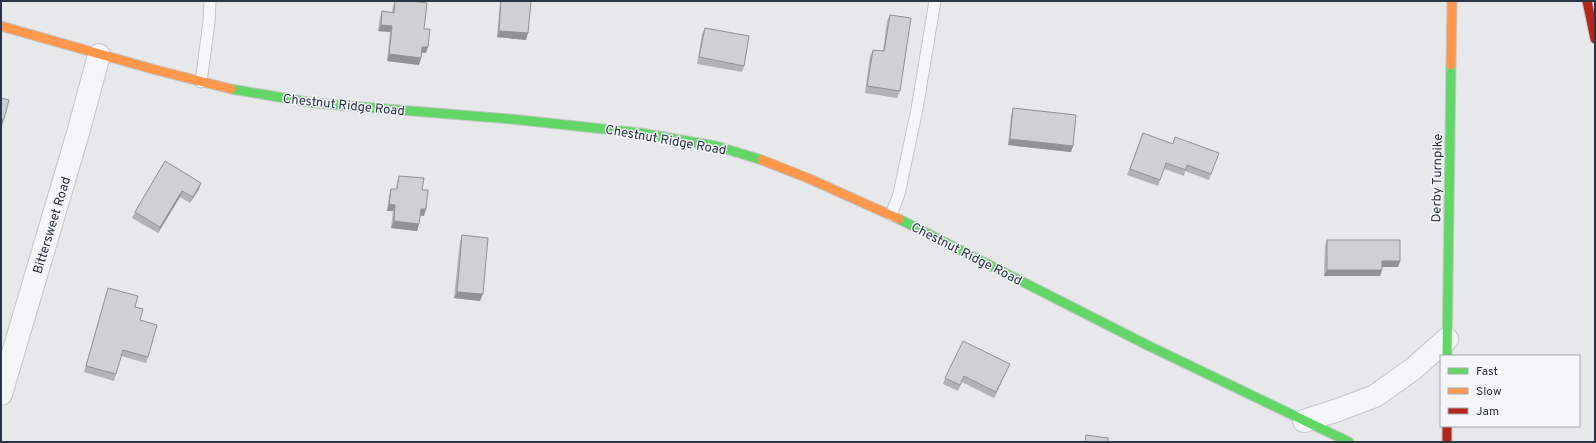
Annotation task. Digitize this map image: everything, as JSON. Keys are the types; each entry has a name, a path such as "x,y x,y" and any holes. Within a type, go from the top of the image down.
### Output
{"main road":[{"name":"Derby Turnpike","path":"1447,348 1452,1"},
{"path":"1590,7 1595,39"},
{"name":"Chestnut Ridge Road","path":"1,26 99,55 201,82 312,102 365,108 503,118 617,130 679,138 739,152 814,180 891,215 1122,332 1349,442"},
{"path":"1447,427 1447,442"}],"street":[{"name":"Bittersweet Road","path":"1,394 78,133 99,55"},
{"path":"1304,421 1375,396 1413,369 1447,348"}],"lane":[{"path":"201,82 209,22 210,1"},
{"path":"891,215 899,194 917,109 935,1"}],"building":[{"path":"395,1 427,3 424,29 430,29 428,47 422,47 421,58 389,54 392,26 381,25 382,11 394,13"},
{"path":"501,1 531,1 528,33 499,31"},
{"path":"890,15 911,18 900,91 867,86 873,50 884,51"},
{"path":"705,28 749,36 744,66 699,57"},
{"path":"1,98 9,100 4,119 1,120"},
{"path":"1013,108 1076,115 1073,146 1010,139"},
{"path":"1143,133 1173,144 1175,137 1219,153 1211,174 1187,165 1186,170 1166,163 1160,180 1130,169"},
{"path":"165,161 201,183 193,197 182,191 160,227 135,212"},
{"path":"399,176 424,178 422,190 428,190 426,209 421,209 419,224 394,221 395,205 389,204 391,189 397,189"},
{"path":"462,235 488,238 483,294 457,292"},
{"path":"1327,240 1400,240 1400,261 1382,261 1382,270 1327,270"},
{"path":"108,288 138,296 135,307 143,309 140,320 157,325 148,357 123,350 116,374 86,366"},
{"path":"963,341 1010,364 996,392 964,376 960,385 945,378"},
{"path":"1086,435 1108,438 1108,442 1085,442"}],"traffic: fast":[{"path":"1447,355 1451,65"},
{"path":"231,89 314,103 511,119 641,133 716,146 762,160"},
{"path":"899,219 1147,345 1349,442"}],"traffic: slow":[{"path":"1451,65 1452,1"},
{"path":"1,26 156,70 231,89"},
{"path":"762,160 810,179 899,219"}],"traffic: jam":[{"path":"1587,1 1595,39"},
{"path":"1447,427 1447,442"}]}
